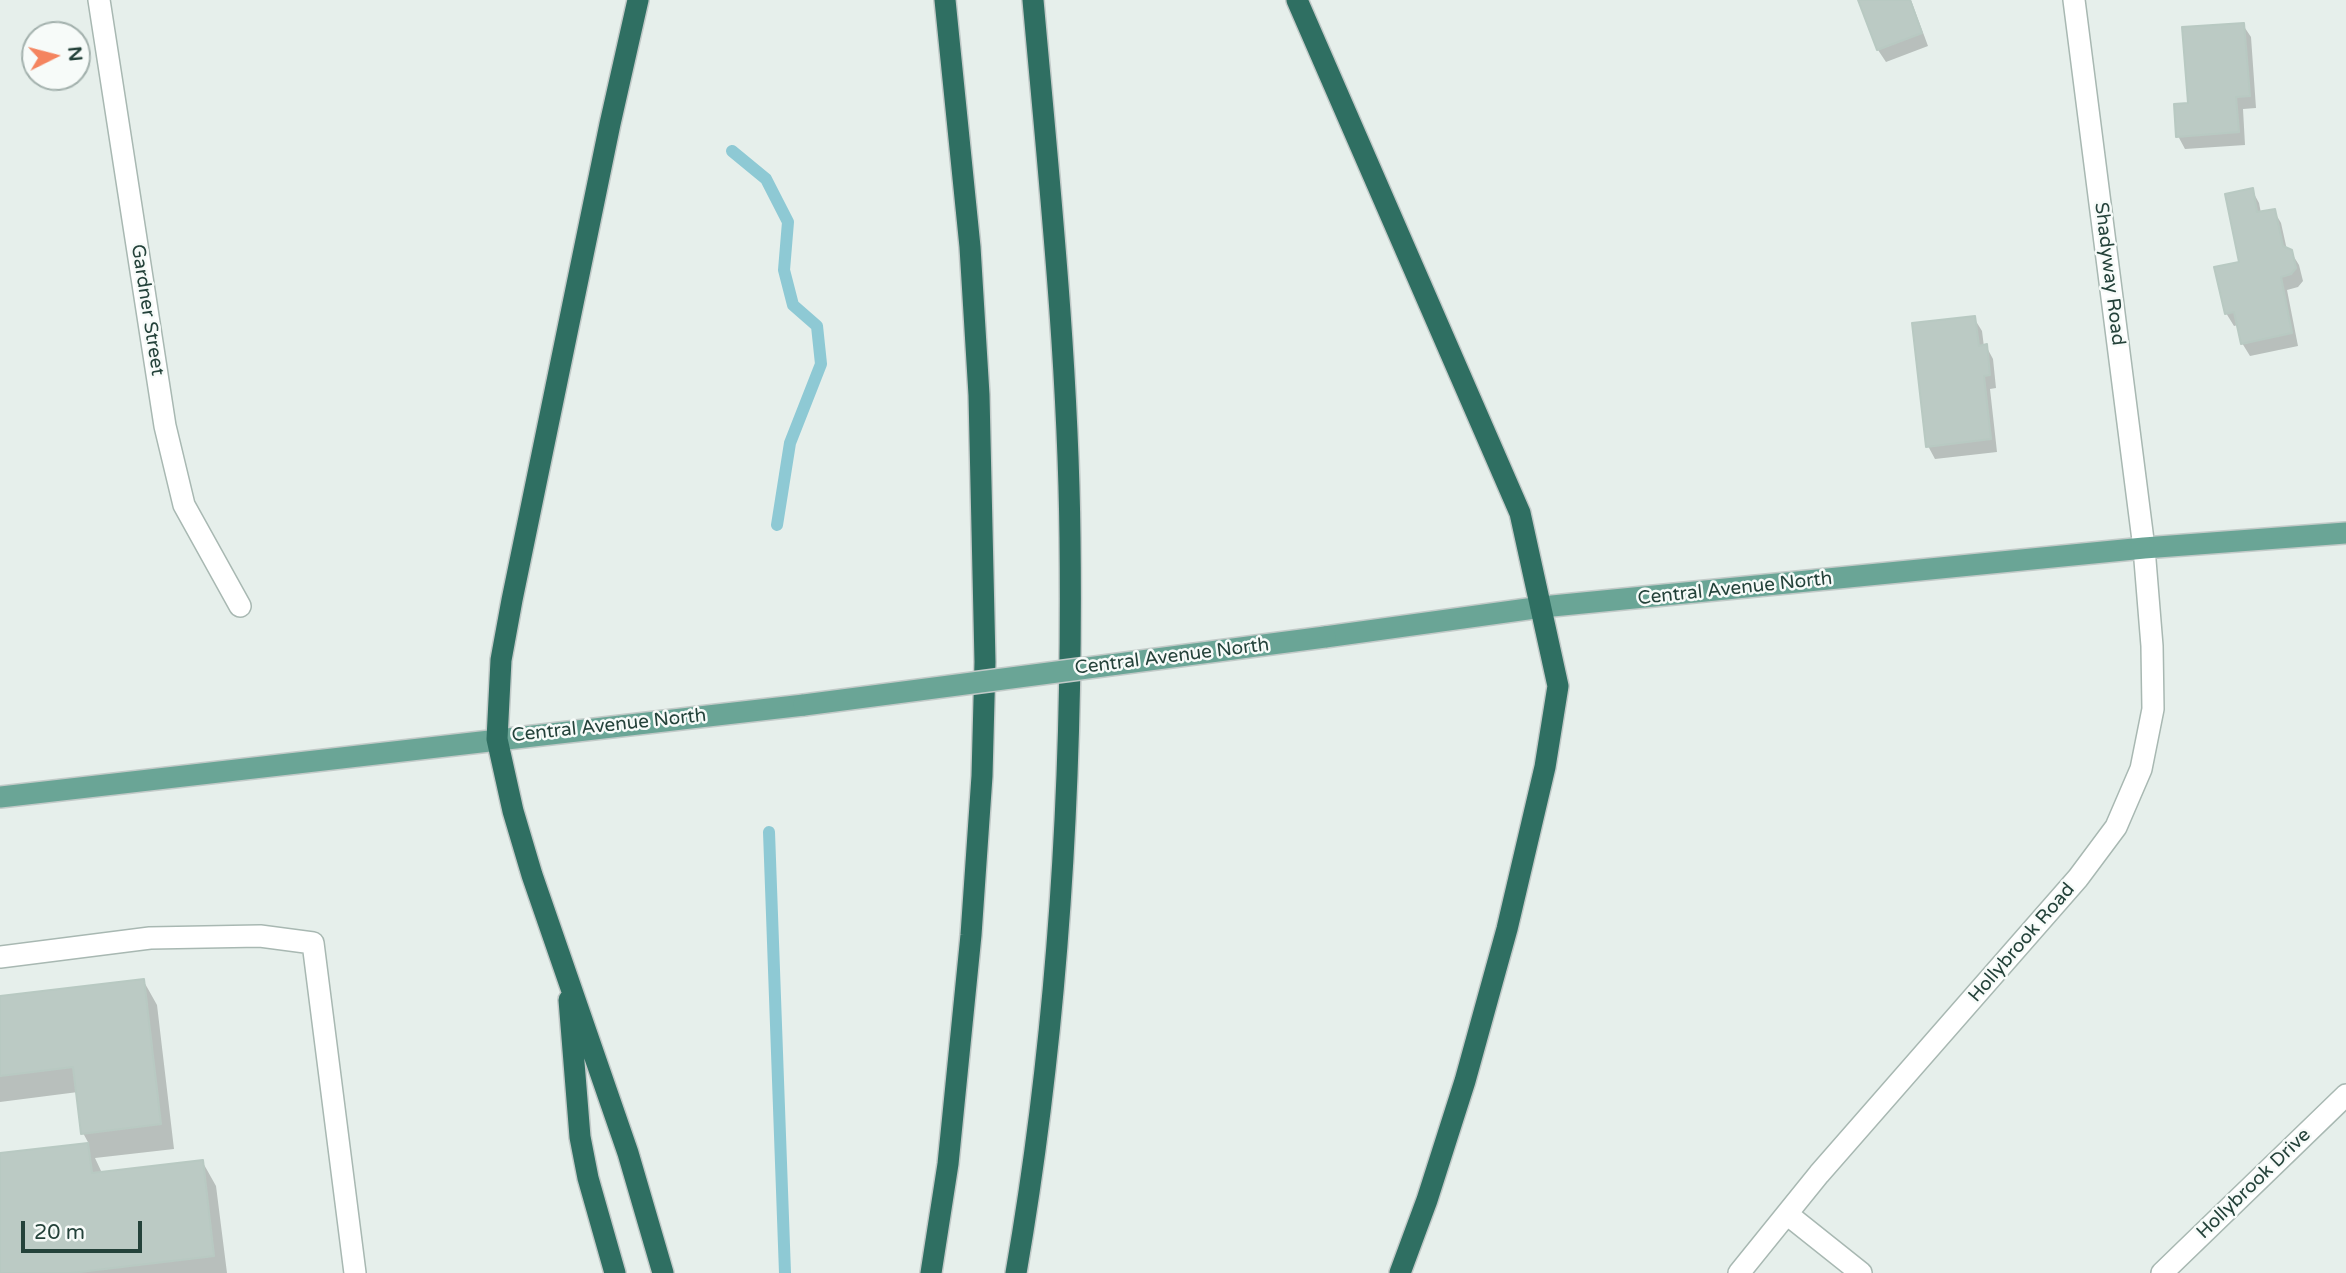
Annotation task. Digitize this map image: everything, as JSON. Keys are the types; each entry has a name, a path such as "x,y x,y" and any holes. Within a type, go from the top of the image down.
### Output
{"highway":[{"path":"638,0 512,600 501,660 496,739 513,811 533,875 628,1153 663,1273"},
{"path":"931,1273 948,1164 971,935 982,776 985,663 979,396 970,247 945,0"},
{"path":"1016,1273 1042,1092 1057,952 1067,803 1069,671 1070,537 1066,416 1033,0"},
{"path":"1297,0 1520,513 1558,686 1545,767 1507,929 1465,1081 1427,1200 1400,1273"},
{"path":"567,970 580,1137 588,1178 615,1273"}],"main road":[{"name":"Central Avenue North","path":"0,797 804,705 1542,607 2144,548 2346,533"}],"street":[{"name":"Gardner Street","path":"99,0 165,426 184,505 240,607"},
{"name":"Shadyway Road","path":"2074,0 2144,548"},
{"name":"Hollybrook Road","path":"1739,1273 1819,1174 2078,878 2116,827 2141,769 2153,709 2152,646 2144,548"},
{"path":"0,957 150,939 260,936 313,943 355,1273"},
{"name":"Hollybrook Drive","path":"2162,1273 2346,1096"},
{"path":"1787,1214 1861,1273"}],"building":[{"path":"1858,0 1910,0 1922,33 1877,50"},
{"path":"2244,23 2250,96 2236,97 2239,132 2176,137 2174,104 2188,103 2182,27"},
{"path":"2253,188 2257,212 2275,209 2283,246 2292,250 2296,268 2291,274 2281,277 2292,333 2241,344 2234,312 2225,314 2214,267 2239,262 2225,194"},
{"path":"1975,316 1979,346 1987,344 1990,375 1984,376 1991,439 1926,447 1912,323"},
{"path":"144,979 161,1124 81,1134 73,1067 0,1076 0,996"},
{"path":"88,1143 92,1173 203,1160 214,1256 71,1273 0,1273 0,1153"}],"waterway":[{"path":"732,151 766,179 788,222 784,270 793,305 817,326 821,364 790,443 777,525"},
{"path":"769,832 785,1273"}]}
